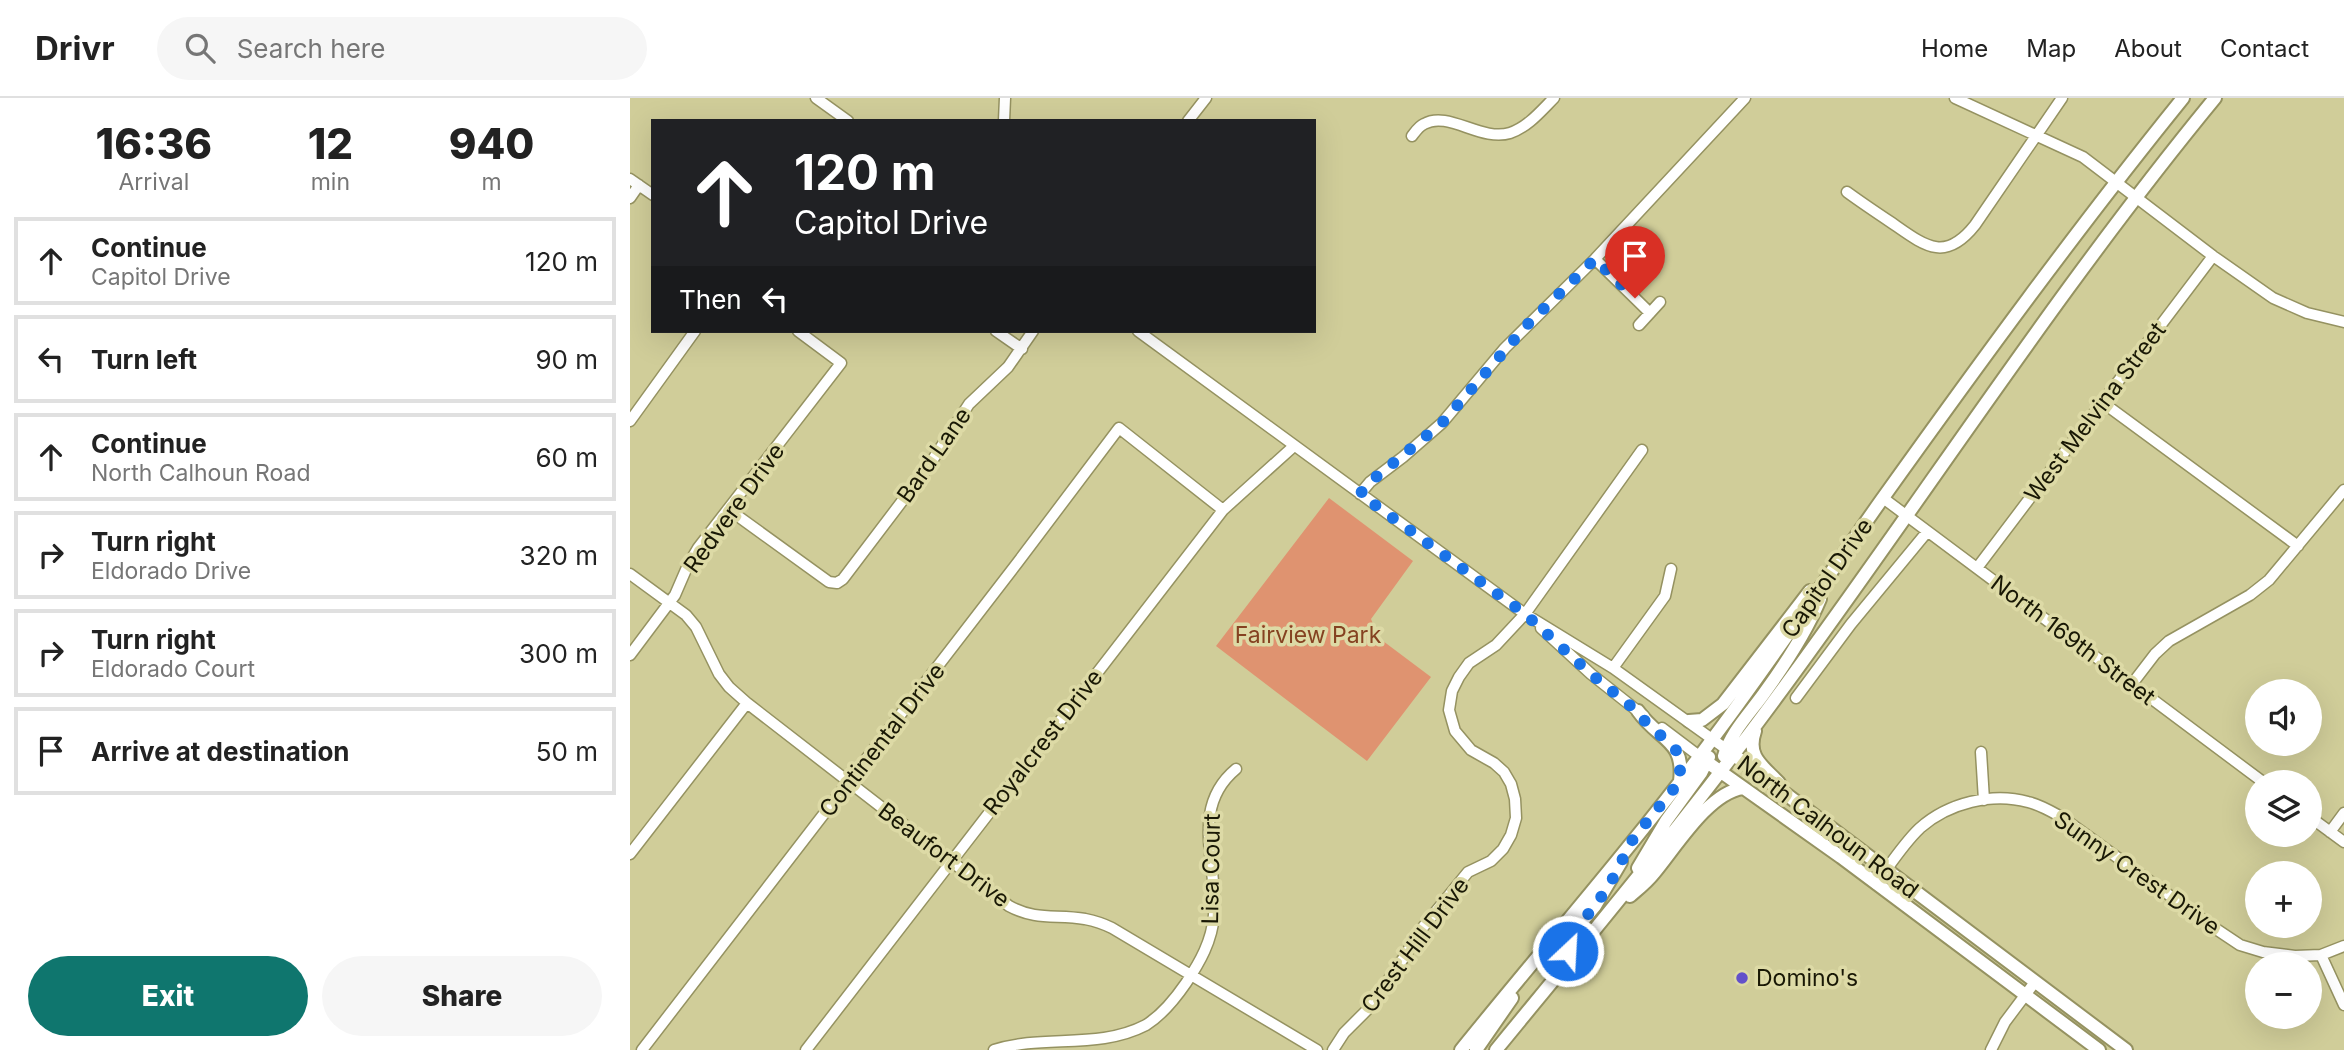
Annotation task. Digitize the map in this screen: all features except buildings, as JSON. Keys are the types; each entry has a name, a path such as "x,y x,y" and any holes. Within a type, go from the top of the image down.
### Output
{"main road":[{"name":"Capitol Drive","path":"1713,739 1883,498 2117,181 2183,98"},
{"name":"Capitol Drive","path":"1729,752 1759,722 2051,311 2136,196 2215,98"},
{"path":"1689,721 1702,720 1723,704 1783,623 1859,531"},
{"path":"1496,1050 1721,771 1729,752 1811,621 1828,579"},
{"path":"1638,712 1680,756 1680,781"},
{"path":"1759,722 1751,742 1753,754 1806,811"},
{"path":"1618,901 1666,821 1688,793 1713,739"},
{"name":"North Calhoun Road","path":"1729,752 2126,1050"},
{"path":"1461,1050 1680,781 1703,759"},
{"name":"North Calhoun Road","path":"1703,759 2099,1050"},
{"path":"1599,925 1652,876 1707,808 1727,794 1744,788"},
{"path":"1572,958 1568,951 1570,939 1610,884 1633,839"},
{"path":"1476,1050 1540,953"}],"street":[{"path":"816,98 845,119"},
{"path":"1003,119 1005,98"},
{"path":"1190,119 1206,98"},
{"path":"1412,136 1423,124 1443,120 1488,134 1511,132 1533,119 1553,98"},
{"path":"1360,494 1370,482 1442,423 1527,325 1595,259 1745,98"},
{"path":"1955,98 2083,157 2259,289 2290,306 2344,322"},
{"path":"1847,192 1928,247 1953,245 1975,225 2062,98"},
{"path":"630,179 651,194"},
{"path":"630,198 639,185"},
{"name":"West Melvina Street","path":"1977,568 2213,256"},
{"path":"1595,259 1650,313"},
{"path":"1639,325 1660,302"},
{"path":"630,421 694,333"},
{"name":"Redvere Drive","path":"630,655 670,602 698,548 841,363 801,333"},
{"path":"999,333 1022,349"},
{"name":"Bard Lane","path":"728,509 829,582 837,583 843,579 928,467 969,404 1008,367 1033,333"},
{"name":"North Calhoun Road","path":"1141,333 1525,614 1613,668 1729,752"},
{"path":"2102,402 2298,546"},
{"name":"Continental Drive","path":"642,1050 1119,428 1223,510"},
{"name":"Royalcrest Drive","path":"806,1050 1223,510 1294,446"},
{"name":"Crest Hill Drive","path":"1333,1050 1344,1033 1369,1008 1408,953 1415,937 1468,872 1490,861 1503,849 1511,835 1516,818 1511,784 1504,772 1471,750 1455,731 1449,710 1452,691 1469,663 1496,645 1525,614 1642,450"},
{"path":"2132,684 2155,654 2169,641 2260,587 2278,571 2344,490"},
{"name":"North 169th Street","path":"1883,498 2247,770"},
{"path":"1796,698 1849,626 1927,532"},
{"path":"1613,668 1665,596 1671,569"},
{"name":"Beaufort Drive","path":"630,573 686,615 696,627 719,674 747,704 995,896 1023,914 1085,919 1129,936 1317,1050"},
{"name":"North Calhoun Road","path":"1525,614 1591,674 1703,759"},
{"path":"630,854 747,704"},
{"path":"1981,752 1984,800"},
{"name":"Lisa Court","path":"994,1050 1021,1042 1095,1041 1122,1036 1148,1024 1174,1001 1202,959 1214,916 1209,831 1212,800 1223,779 1236,769"},
{"name":"Sunny Crest Drive","path":"1876,884 1905,845 1941,813 1984,800 2027,802 2063,818 2240,944 2269,952"},
{"path":"2330,832 2344,813"},
{"path":"2322,826 2344,842"},
{"name":"Sunny Crest Drive","path":"2322,954 2344,946"},
{"path":"2322,959 2344,1005"},
{"path":"1991,1050 2005,1022 2035,982"}],"green space":[{"name":"Fairview Park","path":"1329,498 1413,561 1371,619 1379,638 1431,677 1367,761 1216,646"}],"place":[{"name":"Domino's","path":"1742,978"}],"route":[{"path":"1568,951 1575,930 1610,884 1633,839 1680,781 1680,756 1638,712 1525,614 1360,494 1370,482 1442,423 1505,348 1595,259 1635,298"}]}
